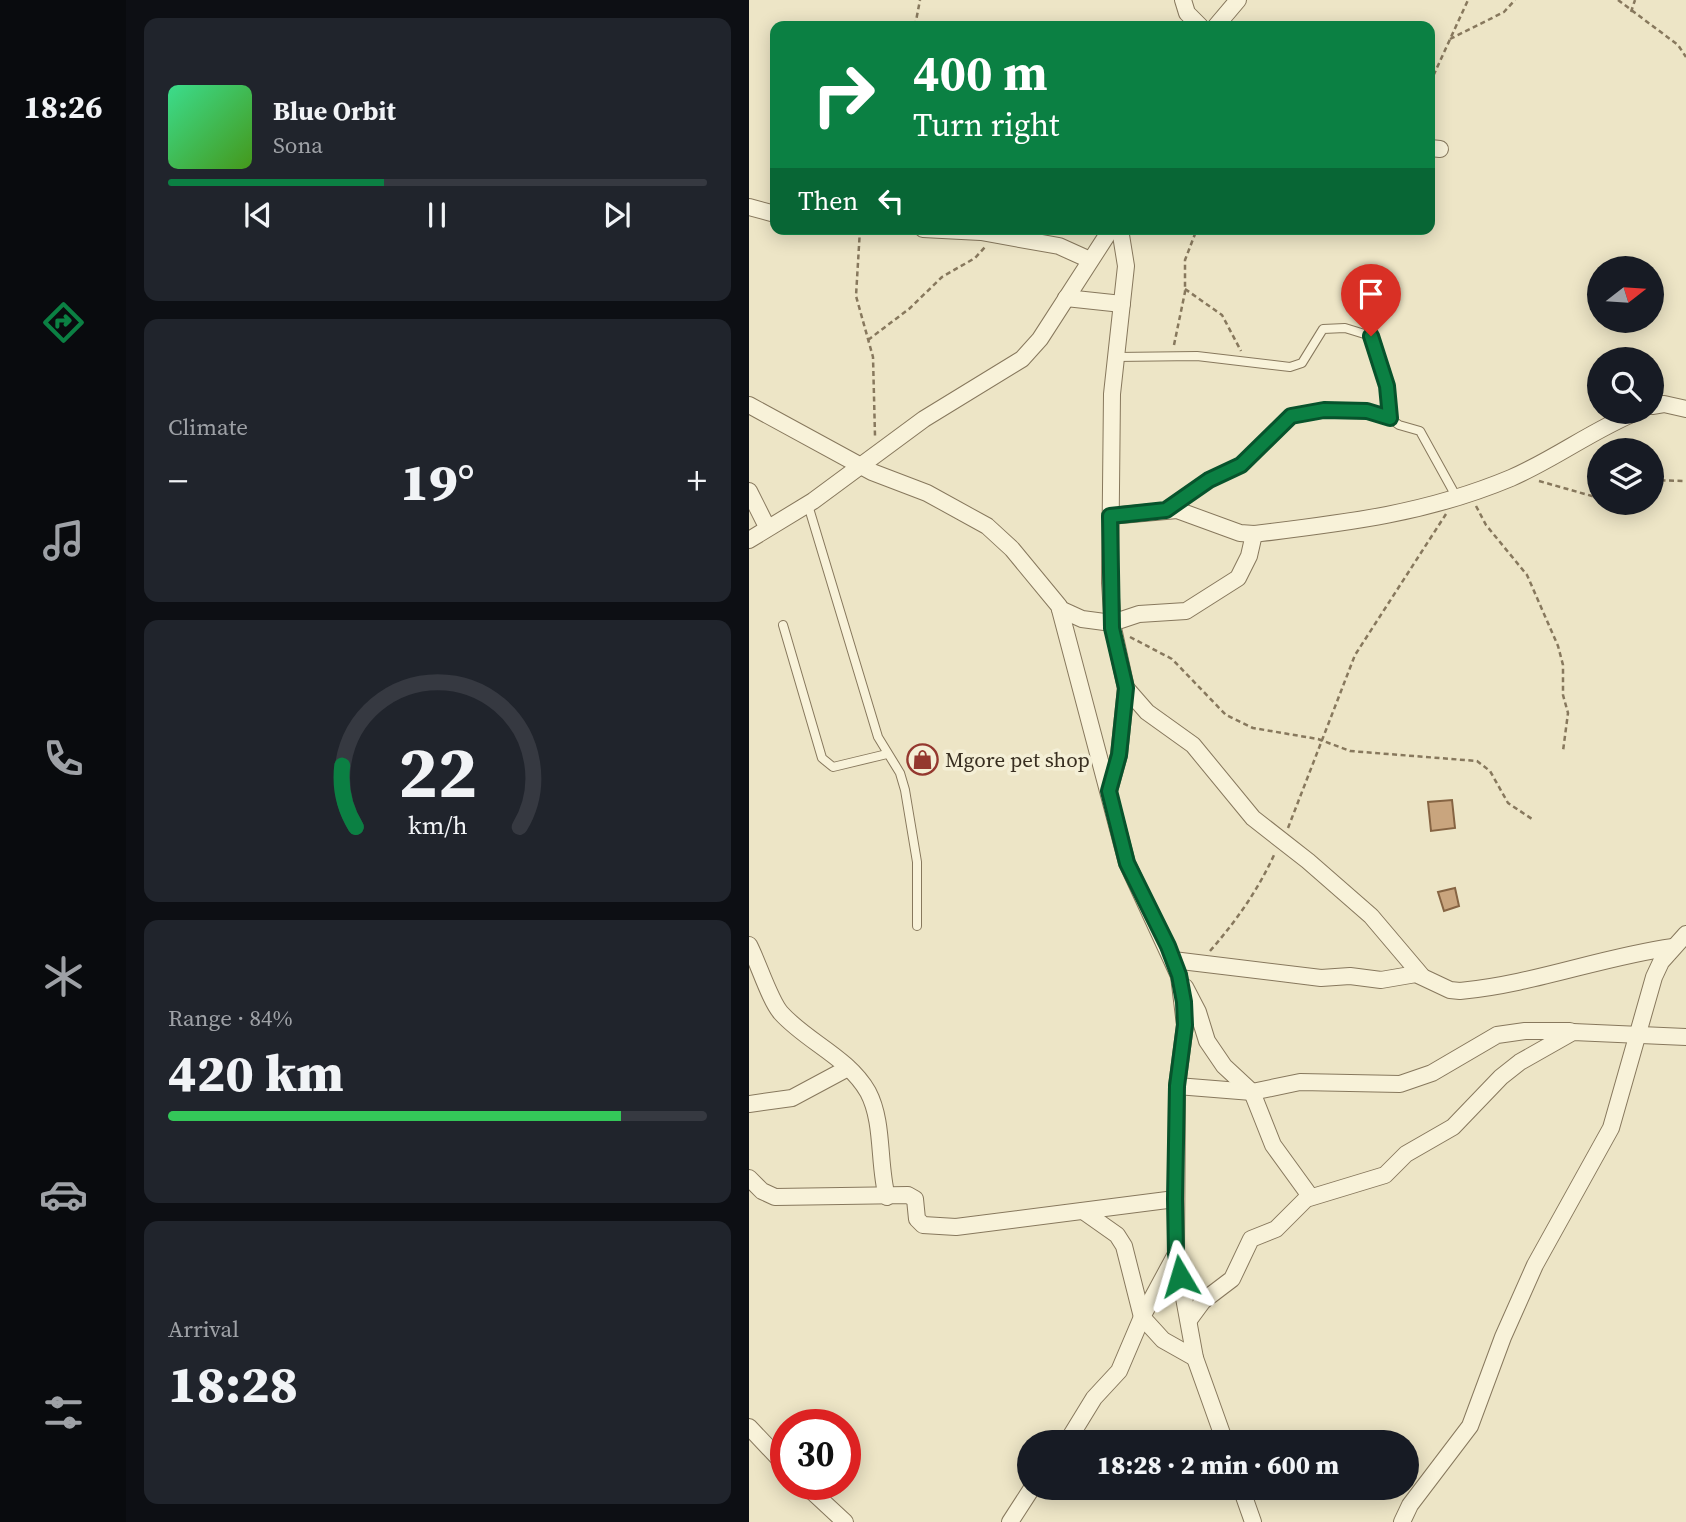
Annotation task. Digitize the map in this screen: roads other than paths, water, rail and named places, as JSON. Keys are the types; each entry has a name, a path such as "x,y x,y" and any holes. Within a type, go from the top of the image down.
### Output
{"street":[{"path":"1183,0 1187,13 1195,21"},
{"path":"1220,21 1238,0"},
{"path":"749,207 770,213"},
{"path":"996,235 1059,246 1090,260"},
{"path":"749,540 808,505 924,419 1022,359 1039,340 1107,235"},
{"path":"1109,791 1119,755 1126,688 1112,625 1110,516 1116,357 1126,266 1121,235"},
{"path":"1066,298 1122,304"},
{"path":"1664,404 1686,410"},
{"path":"749,405 868,461 987,526 1012,549 1060,609 1127,863 1198,1012 1207,1041 1224,1066 1252,1092 1273,1146 1310,1196"},
{"path":"1110,516 1166,510 1188,513 1241,533 1254,534 1383,518 1458,497 1513,477 1612,424"},
{"path":"749,491 767,527"},
{"path":"1060,609 1082,619 1112,625 1139,614 1186,611 1238,578 1249,556 1254,534"},
{"path":"1126,688 1147,712 1193,745 1253,818 1316,867 1371,916 1421,975"},
{"path":"1402,1522 1410,1505 1470,1426 1478,1411 1503,1337 1535,1265 1611,1128 1654,977 1661,962 1686,934"},
{"path":"749,945 777,1009 848,1068 867,1091 875,1110 880,1171 887,1197"},
{"path":"1176,968 1198,964 1321,978 1349,976 1381,980 1410,974 1421,975 1450,990 1474,989 1532,981 1632,953 1673,947"},
{"path":"1176,968 1185,1025 1177,1086 1176,1254 1195,1358 1221,1430"},
{"path":"1177,1086 1252,1092 1300,1082 1400,1084 1432,1073 1497,1035 1525,1031 1686,1037"},
{"path":"1189,1320 1203,1301 1232,1279 1251,1239 1276,1229 1310,1196 1385,1175 1406,1154 1453,1127 1501,1077 1520,1062 1573,1031"},
{"path":"749,1104 792,1098 848,1068"},
{"path":"749,1178 762,1191 775,1197 908,1195 915,1199 917,1219 923,1225 945,1226 1175,1199"},
{"path":"1083,1211 1117,1235 1123,1246 1142,1317 1163,1340 1195,1358"},
{"path":"1074,1430 1094,1398 1119,1371 1142,1317 1176,1254"},
{"path":"749,1427 770,1449"},
{"path":"821,1500 845,1522"},
{"path":"1010,1522 1024,1500"},
{"path":"1245,1500 1253,1522"}],"lane":[{"path":"1116,357 1172,357 1297,366 1326,327 1368,334 1374,340 1387,386 1390,418"},
{"path":"1166,510 1209,480 1241,465 1291,416 1324,410 1367,411 1390,418 1424,435 1458,497"},
{"path":"808,505 872,718 887,754 900,773 917,862 918,926"},
{"path":"783,625 822,758 827,765 834,767 887,754"}],"place":[{"name":"Mgore pet shop","path":"922,759"}]}
